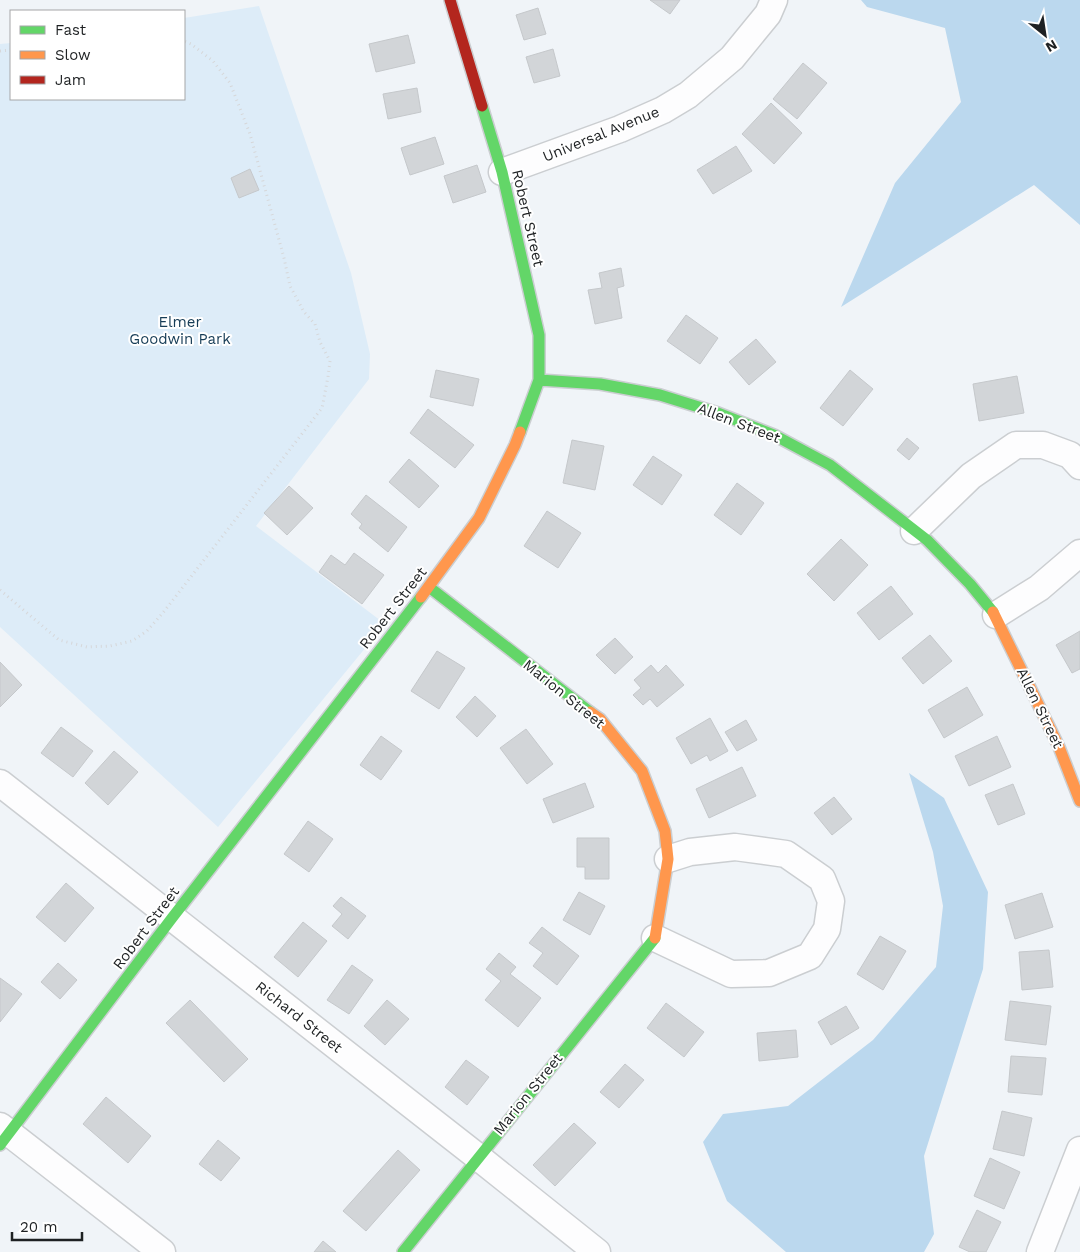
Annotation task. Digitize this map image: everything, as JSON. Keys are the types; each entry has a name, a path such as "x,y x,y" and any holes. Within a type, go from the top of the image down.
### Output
{"street":[{"name":"Robert Street","path":"3,1135 429,587 479,518 515,445 538,380 539,335 502,172 450,0"},
{"name":"Universal Avenue","path":"502,172 620,129 663,110 688,96 732,58 768,14 774,0"},
{"name":"Allen Street","path":"538,380 600,384 660,395 718,413 774,435 830,465 927,540 970,584 996,615 1059,747 1080,801"},
{"path":"914,531 971,476 1016,445 1043,445 1070,455 1080,466"},
{"path":"996,615 1039,588 1080,553"},
{"name":"Marion Street","path":"403,1252 478,1156 655,938 668,859 664,831 642,771 600,719 429,587"},
{"name":"Richard Street","path":"0,783 478,1156 597,1252"},
{"path":"655,938 731,974 770,973 810,956 827,929 831,901 822,879 786,854 735,848 690,852 668,859"},
{"path":"3,1135 162,1252"},
{"path":"1040,1252 1080,1150"}],"path":[{"path":"0,590 59,640 87,647 110,646 132,641 147,630 162,614 322,408 330,361 320,342 315,324 304,312 290,286 250,134 230,83 213,61 185,41"}],"green space":[{"name":"Elmer Goodwin Park","path":"259,6 351,273 370,354 369,379 256,526 385,624 218,827 0,627 0,44 10,43 10,100 185,100 185,18"}],"shaded area":[{"path":"861,0 1080,0 1080,225 1034,185 841,307 895,183 961,102 945,28 867,7"},
{"path":"909,773 944,798 988,892 983,969 924,1156 934,1234 924,1252 786,1252 727,1201 703,1142 723,1114 788,1106 873,1040 936,967 943,906 933,852"}],"building":[{"path":"650,0 680,0 670,14"},
{"path":"538,8 546,34 524,40 516,15"},
{"path":"408,35 415,63 376,72 369,44"},
{"path":"553,49 560,76 534,83 526,57"},
{"path":"803,63 827,83 797,119 773,99"},
{"path":"417,88 421,112 388,119 383,94"},
{"path":"771,103 802,133 774,164 742,134"},
{"path":"435,137 444,164 410,175 401,148"},
{"path":"736,146 752,171 713,194 697,170"},
{"path":"477,165 486,192 453,203 444,176"},
{"path":"250,169 259,190 239,198 231,178"},
{"path":"621,268 624,286 617,288 622,318 595,324 588,290 602,288 599,273"},
{"path":"686,315 718,338 700,364 667,341"},
{"path":"756,339 776,362 749,385 729,362"},
{"path":"436,370 479,379 473,406 430,397"},
{"path":"850,370 873,389 843,426 820,408"},
{"path":"1017,376 1024,413 979,421 973,384"},
{"path":"428,409 474,445 455,468 410,433"},
{"path":"907,438 919,448 909,460 897,450"},
{"path":"572,440 604,446 595,490 563,483"},
{"path":"653,456 682,475 662,505 633,485"},
{"path":"409,459 439,486 419,508 389,482"},
{"path":"737,483 764,503 741,535 714,515"},
{"path":"289,486 313,508 287,535 264,513"},
{"path":"366,495 407,527 388,552 359,528 362,524 351,514"},
{"path":"547,511 581,533 558,568 524,546"},
{"path":"841,539 868,565 834,601 807,574"},
{"path":"354,553 384,575 362,604 319,572 331,555 345,565"},
{"path":"891,586 913,614 879,640 857,613"},
{"path":"1080,631 1080,669 1072,673 1056,645"},
{"path":"930,635 952,661 923,684 902,658"},
{"path":"615,638 633,657 615,674 596,655"},
{"path":"437,651 465,668 439,709 411,691"},
{"path":"0,662 22,685 0,707"},
{"path":"651,665 658,673 666,665 684,685 657,707 650,699 643,705 633,695 641,688 634,680"},
{"path":"967,687 983,715 944,738 928,710"},
{"path":"475,696 496,716 477,737 456,717"},
{"path":"710,718 728,751 710,761 707,755 691,764 676,738"},
{"path":"746,720 757,740 737,751 725,732"},
{"path":"61,727 93,751 73,777 41,753"},
{"path":"526,729 553,764 527,784 500,748"},
{"path":"381,736 402,751 381,780 360,765"},
{"path":"997,736 1011,767 969,786 955,756"},
{"path":"114,751 138,772 108,805 85,783"},
{"path":"742,767 756,796 709,818 696,789"},
{"path":"585,783 594,807 553,823 543,799"},
{"path":"1013,784 1025,814 998,825 985,795"},
{"path":"834,797 852,819 832,835 814,813"},
{"path":"308,821 333,839 309,872 284,854"},
{"path":"577,838 609,838 609,879 585,879 585,867 577,867"},
{"path":"66,883 94,908 65,942 36,917"},
{"path":"579,892 605,906 590,935 563,920"},
{"path":"1042,893 1053,927 1015,939 1005,905"},
{"path":"341,897 366,916 348,939 332,926 342,914 333,906"},
{"path":"303,922 327,941 298,977 274,957"},
{"path":"542,927 579,956 557,985 533,966 543,953 529,943"},
{"path":"880,936 906,951 883,990 857,974"},
{"path":"1049,950 1053,987 1022,990 1019,952"},
{"path":"499,953 516,967 510,974 541,998 518,1027 485,1000 501,981 486,969"},
{"path":"58,963 77,980 60,999 41,982"},
{"path":"352,965 373,980 349,1014 327,1000"},
{"path":"0,978 22,994 0,1022"},
{"path":"190,1000 248,1059 224,1082 166,1023"},
{"path":"387,1000 409,1019 385,1045 364,1026"},
{"path":"1010,1001 1051,1006 1046,1045 1005,1040"},
{"path":"666,1003 704,1032 684,1057 647,1028"},
{"path":"846,1006 859,1028 831,1045 818,1022"},
{"path":"796,1030 798,1057 759,1061 757,1033"},
{"path":"1011,1056 1046,1058 1042,1095 1008,1092"},
{"path":"466,1060 489,1077 467,1105 445,1087"},
{"path":"625,1064 644,1080 619,1108 600,1092"},
{"path":"106,1097 151,1136 128,1163 83,1124"},
{"path":"1002,1111 1032,1118 1024,1156 993,1149"},
{"path":"574,1123 596,1143 555,1186 533,1165"},
{"path":"218,1140 240,1158 221,1181 199,1164"},
{"path":"398,1150 420,1170 366,1231 343,1211"},
{"path":"990,1158 1020,1172 1004,1209 974,1196"},
{"path":"977,1210 1001,1222 986,1252 970,1252 959,1247"},
{"path":"323,1241 336,1252 314,1252"}],"traffic: fast":[{"path":"482,106 502,172 539,335 539,380 520,432"},
{"path":"539,380 600,384 660,395 718,413 774,435 830,465 927,540 970,584 993,612"},
{"path":"429,587 590,712"},
{"path":"0,1145 172,918 421,597"},
{"path":"403,1252 655,938"}],"traffic: slow":[{"path":"421,597 479,518 520,432"},
{"path":"993,612 1059,747 1080,801"},
{"path":"590,712 600,719 642,771 665,831 668,859 655,938"}],"traffic: jam":[{"path":"450,0 482,106"}]}
